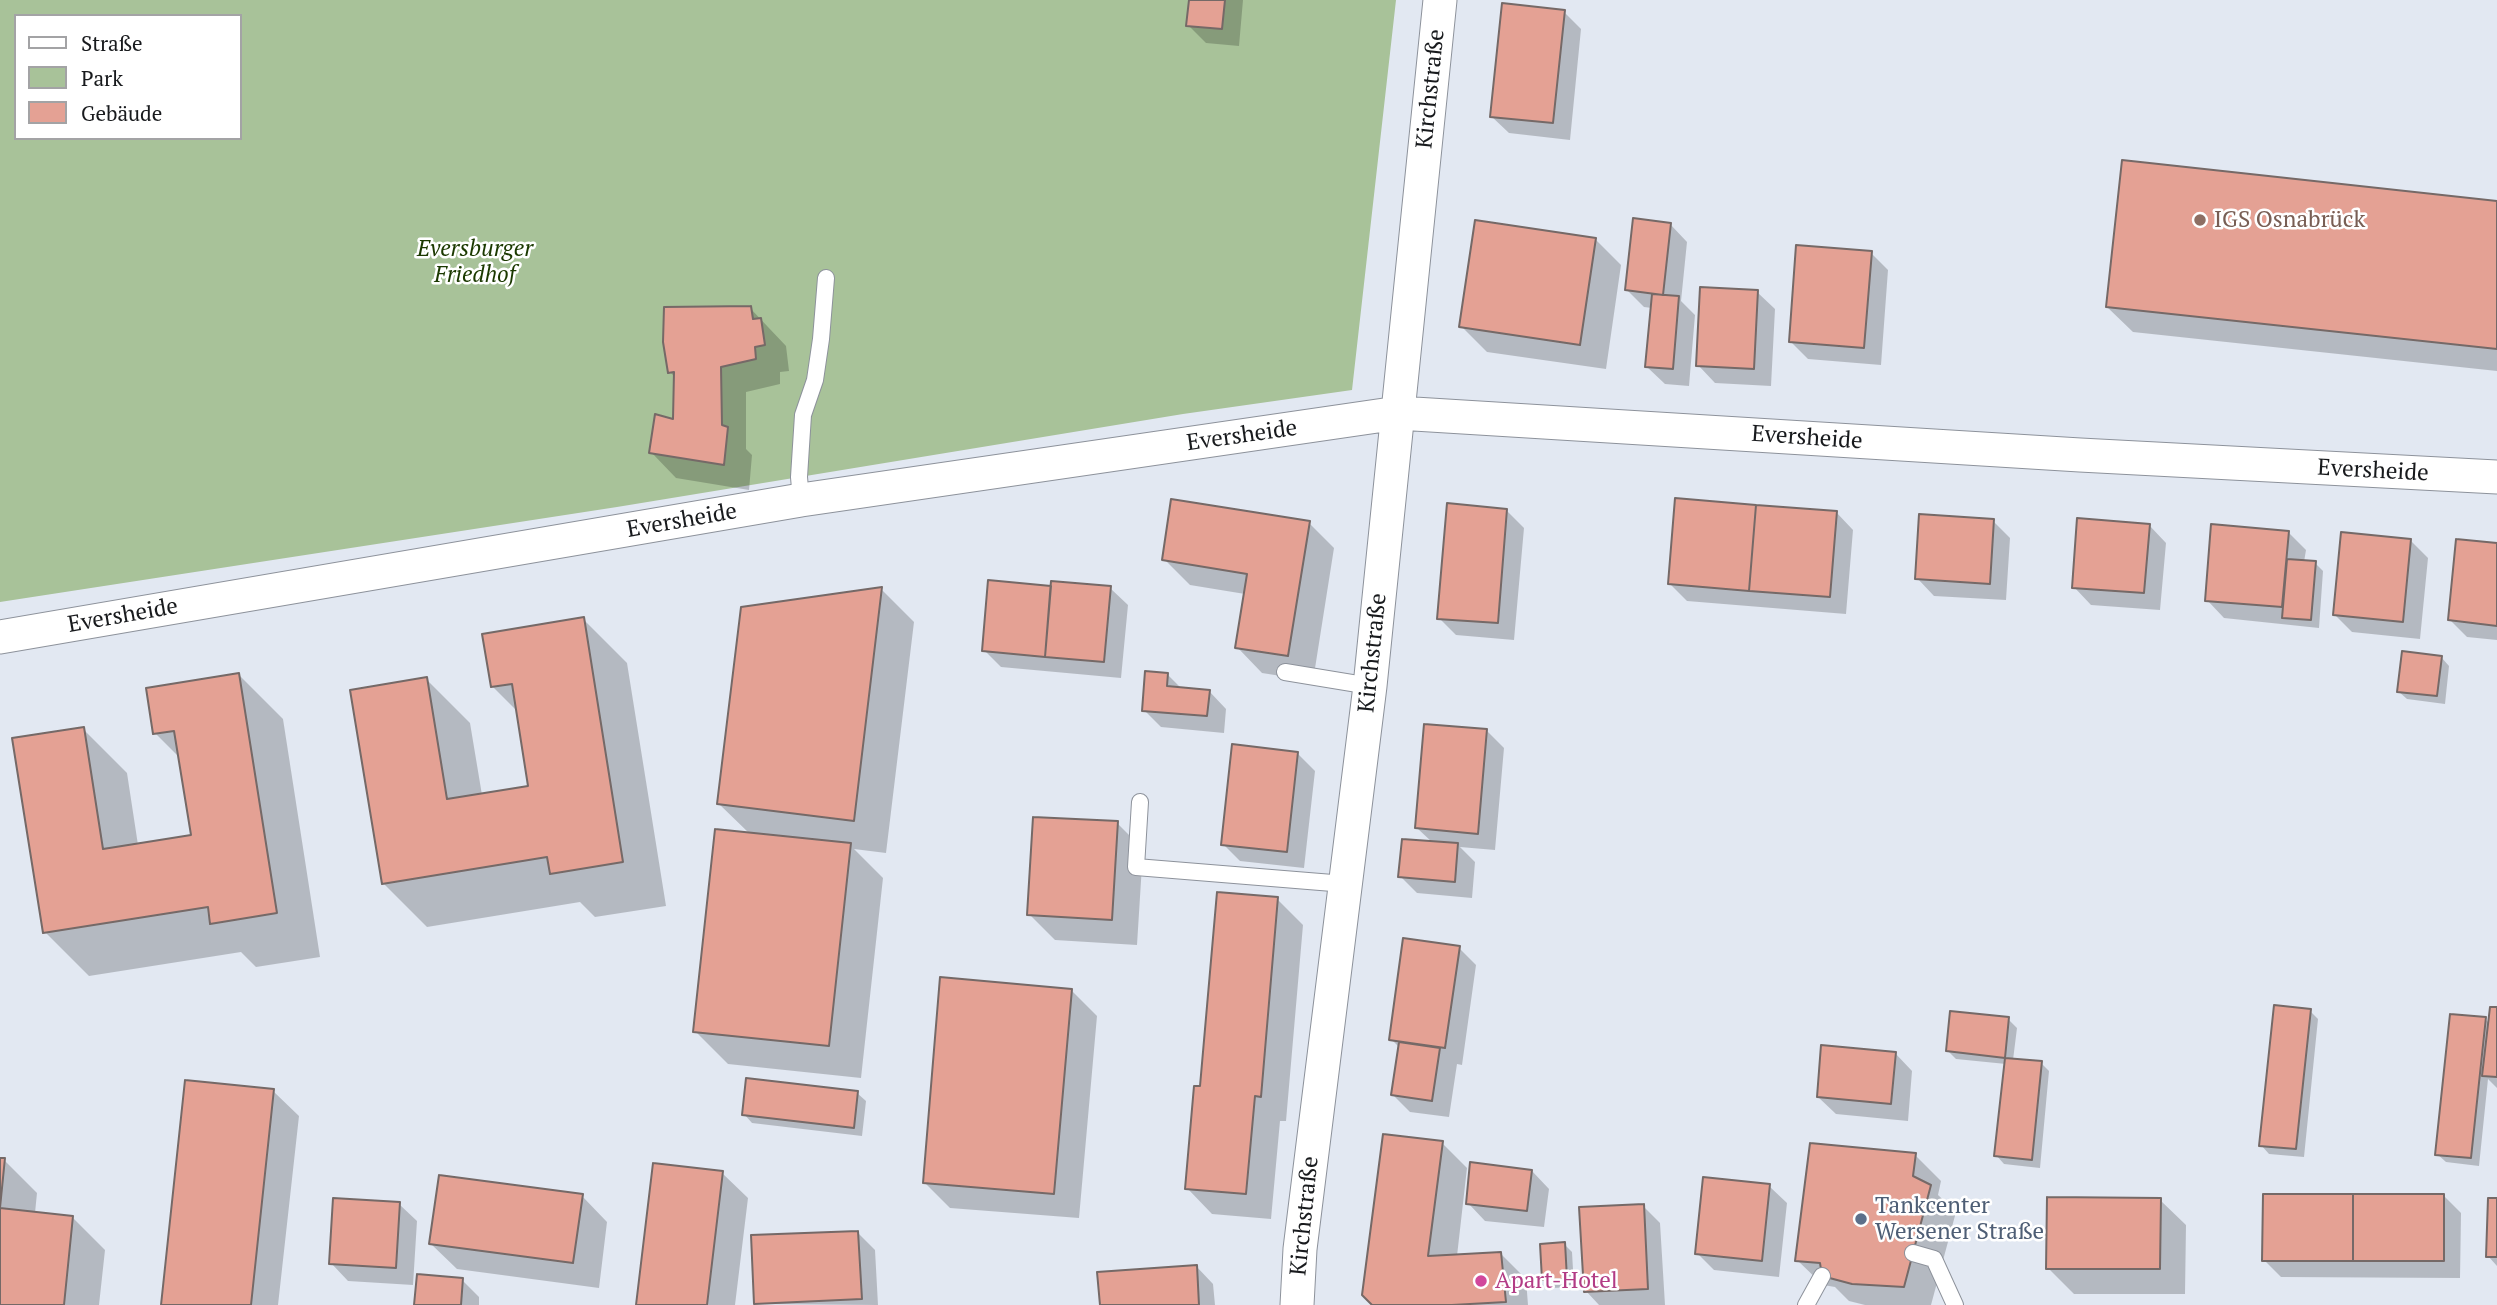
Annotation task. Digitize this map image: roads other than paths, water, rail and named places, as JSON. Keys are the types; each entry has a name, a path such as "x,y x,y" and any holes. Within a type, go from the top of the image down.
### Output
{"street":[{"name":"Kirchstraße","path":"1297,1305 1300,1249 1370,686 1440,0"},
{"name":"Eversheide","path":"0,637 801,500 1398,413 2080,455 2497,477"}],"lane":[{"path":"801,500 799,477 803,415 815,380 825,278"},
{"path":"1285,672 1370,686"},
{"path":"1140,802 1136,867 1345,884"},
{"path":"1913,1253 1934,1259 1955,1305"},
{"path":"1806,1305 1822,1276"}],"place":[{"name":"IGS Osnabrück","path":"2200,220"},
{"name":"Tankcenter Wersener Straße","path":"1861,1219"},
{"name":"Apart-Hotel","path":"1481,1281"}],"park label":[{"name":"Eversburger Friedhof","path":"475,262"}]}
